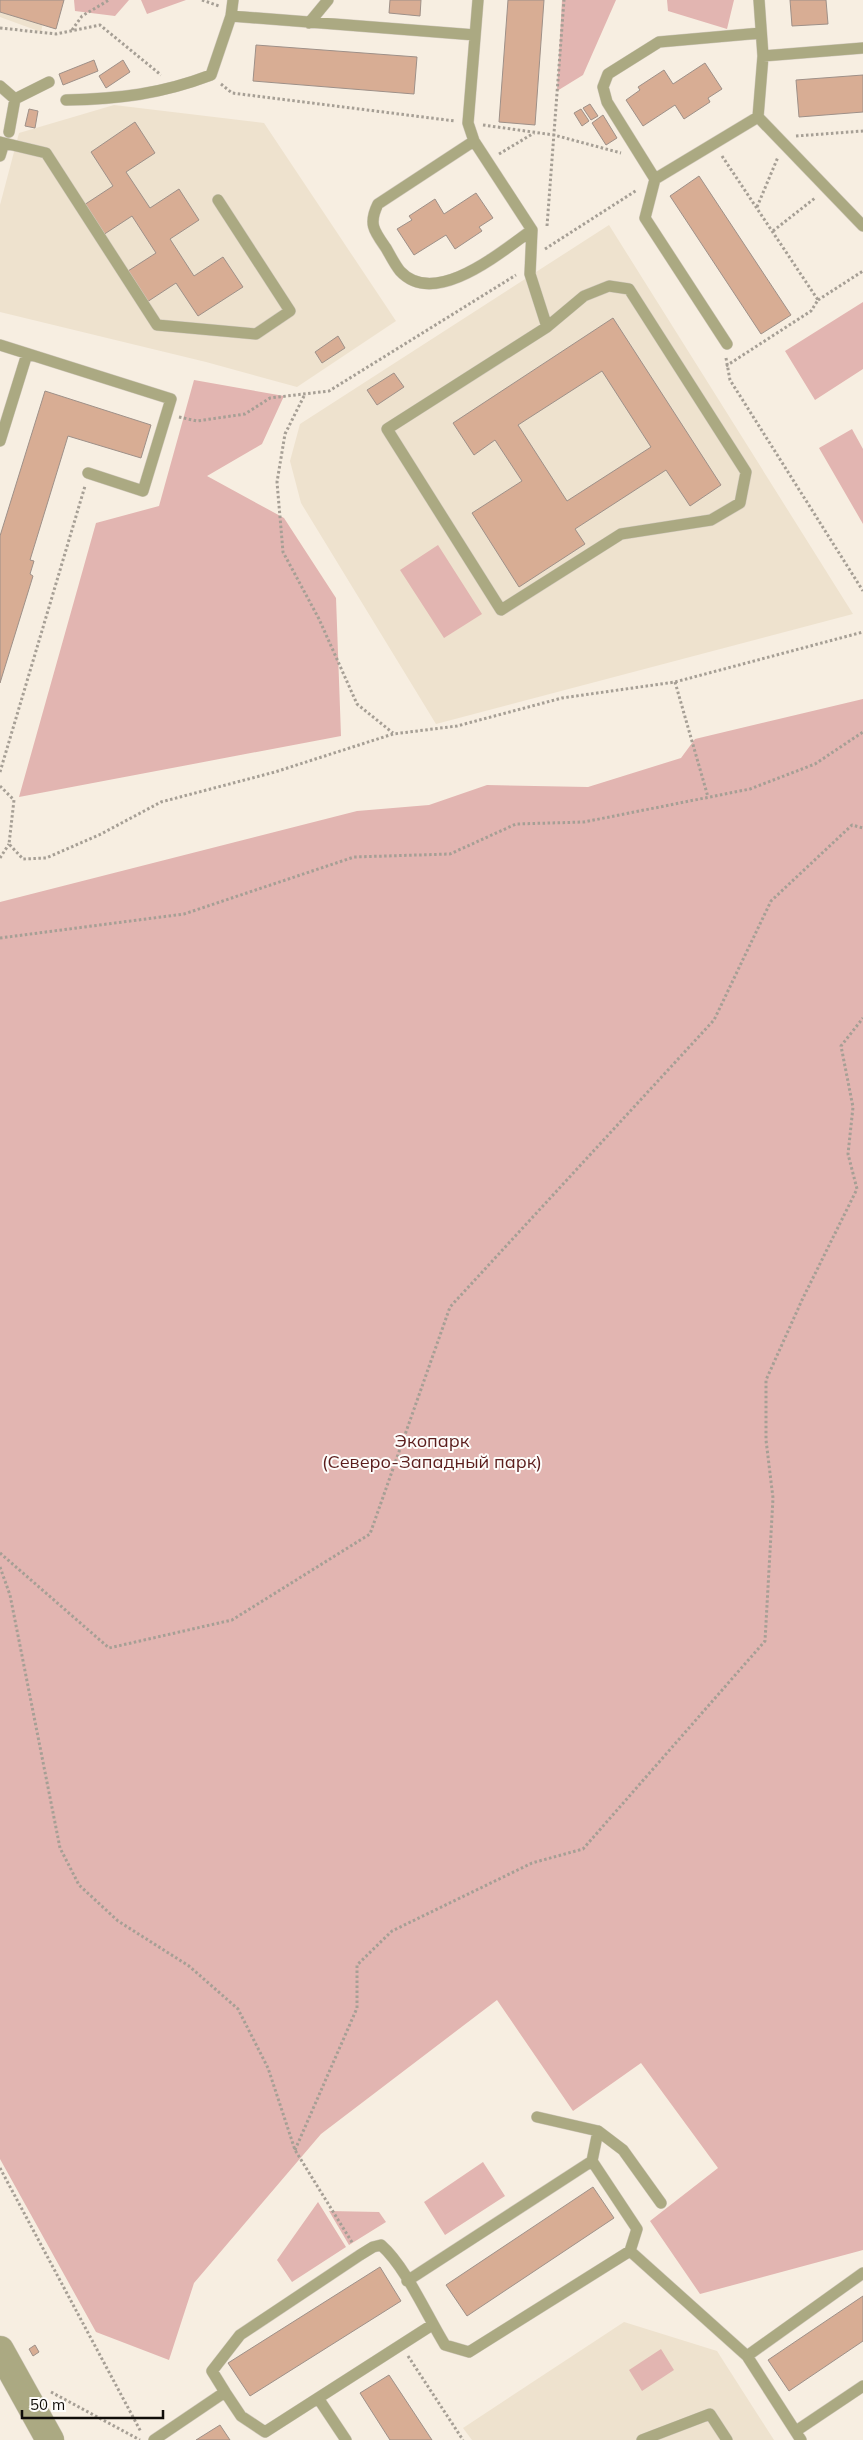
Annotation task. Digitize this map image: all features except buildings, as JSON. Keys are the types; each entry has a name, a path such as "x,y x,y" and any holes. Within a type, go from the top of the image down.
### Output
{"street":[{"path":"0,2350 50,2440"}],"lane":[{"path":"66,100 113,99 177,88 211,75 231,16 233,0"},
{"path":"309,23 328,0"},
{"path":"478,0 468,123 474,141 532,230 530,274 547,328"},
{"path":"759,0 763,56 758,116 863,226"},
{"path":"231,16 475,35"},
{"path":"655,179 607,102 603,87 608,74 660,42 761,33"},
{"path":"763,56 863,48"},
{"path":"15,99 49,82"},
{"path":"0,86 15,99"},
{"path":"9,132 15,99"},
{"path":"727,344 645,218 655,179 758,116"},
{"path":"474,141 378,204 371,217 374,231 401,272 419,282 444,282 469,274 532,230"},
{"path":"0,156 2,142 46,153 158,325 256,334 290,312 218,200"},
{"path":"609,286 629,289 746,472 740,503 711,520 621,534 501,610 387,429 547,328 584,296 609,286"},
{"path":"0,346 171,399 142,492 88,473"},
{"path":"0,441 27,354"},
{"path":"537,2117 598,2131 623,2150 661,2203"},
{"path":"432,2325 318,2398 268,2436 241,2416 212,2370 240,2335 360,2255 373,2247 381,2245 407,2281 445,2345 469,2352 630,2250 636,2229 592,2162 598,2131"},
{"path":"407,2281 592,2162"},
{"path":"630,2250 747,2356 798,2435 863,2386"},
{"path":"747,2356 863,2273"},
{"path":"154,2440 225,2392"},
{"path":"318,2398 346,2440"},
{"path":"642,2440 710,2414 727,2440"}],"path":[{"path":"72,30 82,16 109,0"},
{"path":"546,230 564,0"},
{"path":"0,28 56,34 100,25 177,88"},
{"path":"211,75 232,93 554,135 642,158"},
{"path":"757,207 781,140 863,131"},
{"path":"487,161 534,132"},
{"path":"713,143 818,300"},
{"path":"166,414 197,421 245,414 270,398 304,396 329,391 517,274 545,249 655,179"},
{"path":"773,232 827,188"},
{"path":"545,249 546,239"},
{"path":"726,366 811,312 818,300 863,271"},
{"path":"727,344 726,366 730,380 863,591"},
{"path":"304,396 285,434 277,482 283,552 319,619 357,704 393,734"},
{"path":"0,772 88,473"},
{"path":"9,844 23,859 46,858 101,834 161,802 276,772 393,734 457,726 562,698 675,682 863,632"},
{"path":"675,682 708,797"},
{"path":"0,938 184,914 354,857 450,854 516,824 584,822 750,789 815,764 863,732"},
{"path":"0,786 14,800 9,844 0,858"},
{"path":"0,1553 109,1648 232,1620 370,1534 450,1307 714,1020 771,901 852,825 863,828"},
{"path":"295,2150 357,2008 357,1965 392,1931 532,1863 583,1849 765,1641 773,1498 766,1440 766,1380 802,1300 857,1189 848,1154 853,1107 840,1046 863,1018"},
{"path":"0,1567 10,1595 60,1848 79,1885 118,1921 189,1966 238,2009 268,2068 295,2150 360,2255"},
{"path":"0,2168 146,2440"},
{"path":"401,2345 463,2440"},
{"path":"45,2389 140,2440"}],"shaded area":[{"path":"0,0 48,0 41,32 0,17"},
{"path":"114,105 264,123 396,321 297,387 206,362 0,312 0,205 19,133"},
{"path":"609,225 853,614 436,724 301,503 290,461 300,424"},
{"path":"624,2322 717,2351 774,2440 472,2440 463,2428"}],"green space":[{"path":"74,0 129,0 115,16 75,11"},
{"path":"141,0 186,0 147,14"},
{"path":"562,0 616,0 583,75 557,91"},
{"path":"667,0 734,0 727,29 668,11"},
{"path":"863,302 863,369 815,400 785,351"},
{"path":"194,380 284,396 262,444 207,476 284,518 336,598 341,736 19,797 96,523 159,506"},
{"path":"852,429 863,449 863,524 819,448"},
{"path":"438,545 482,614 444,638 400,570"},
{"name":"Экопарк (Северо-Западный парк)","path":"863,699 863,2250 700,2294 650,2221 718,2168 641,2063 573,2111 497,2000 321,2134 194,2283 169,2360 96,2332 0,2159 0,902 357,811 429,805 487,785 588,787 681,758 695,739"},
{"path":"483,2162 505,2196 445,2235 424,2202"},
{"path":"318,2202 346,2247 292,2282 277,2260"},
{"path":"329,2211 379,2212 386,2222 349,2245"},
{"path":"661,2349 674,2370 642,2391 629,2370"}]}
